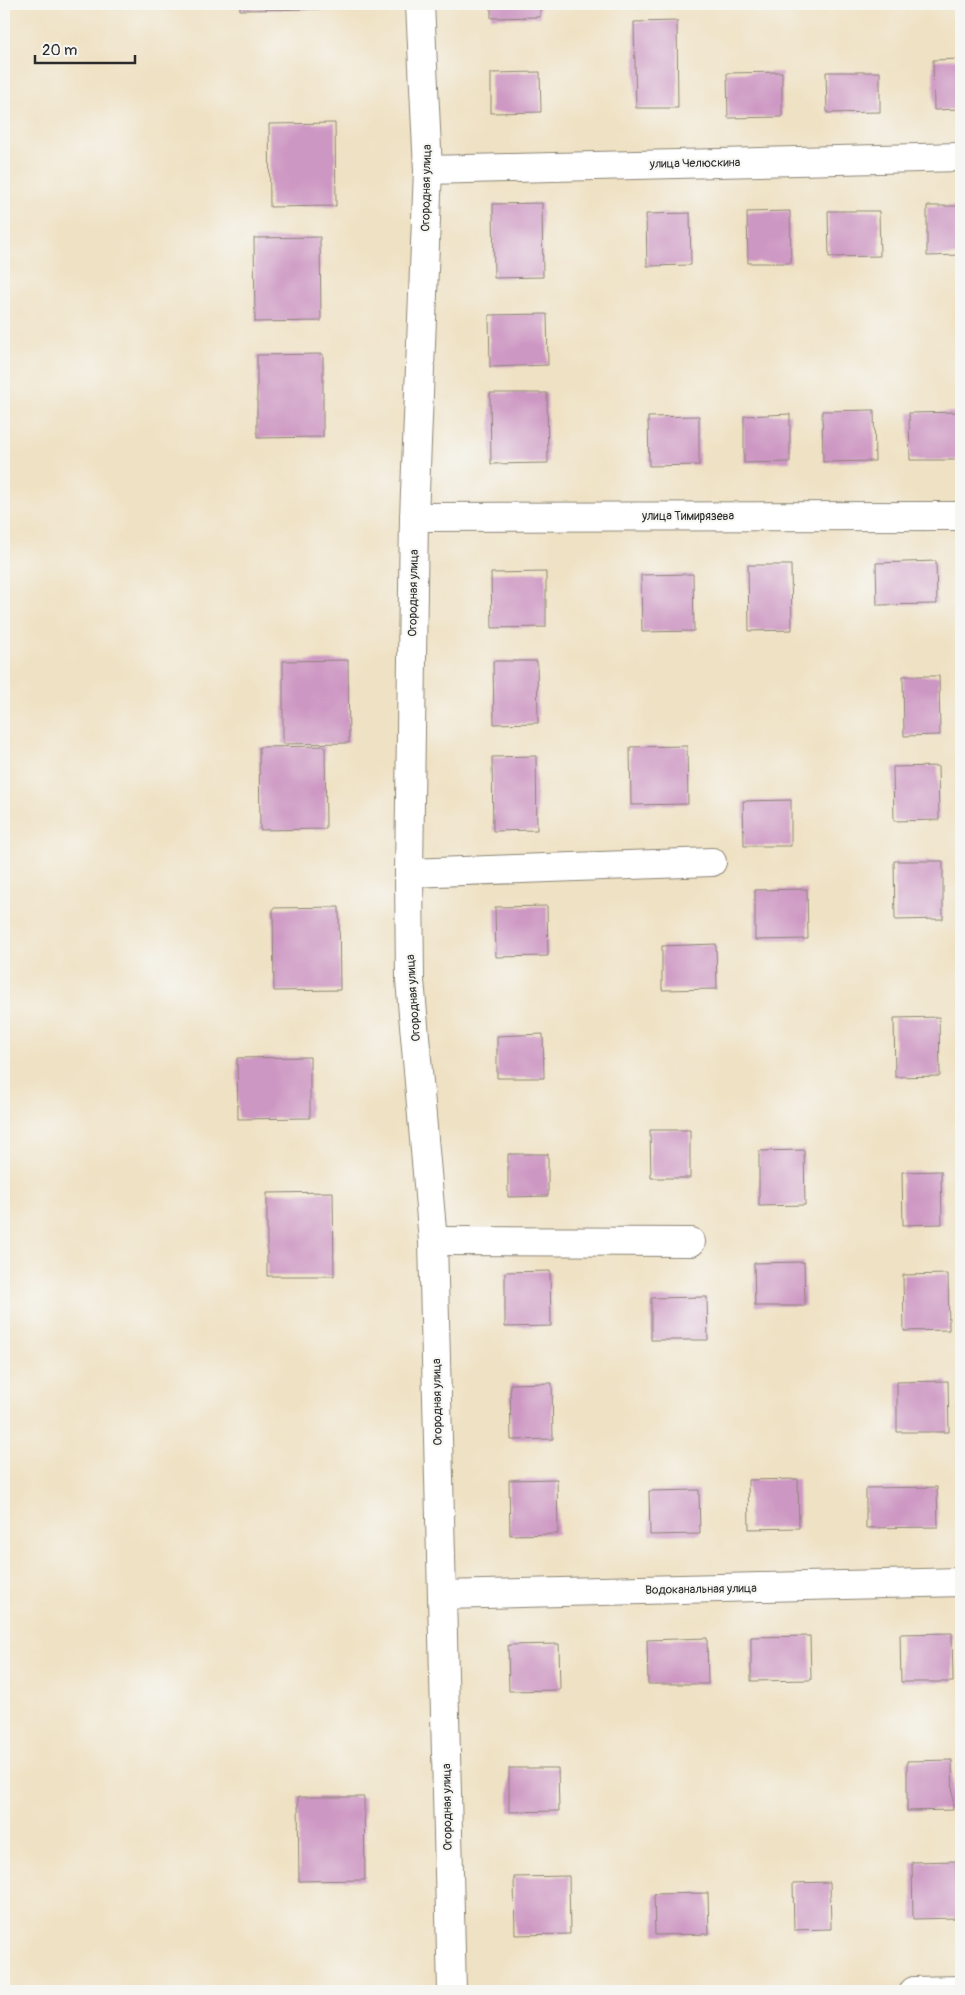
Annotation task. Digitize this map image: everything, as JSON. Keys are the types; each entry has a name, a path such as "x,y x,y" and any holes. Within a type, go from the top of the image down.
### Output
{"street":[{"name":"Огородная улица","path":"420,4 428,170 414,517 409,873 410,980 433,1241 452,1991"},
{"name":"улица Челюскина","path":"428,170 961,157"},
{"name":"улица Тимирязева","path":"414,517 961,516"},
{"path":"409,873 712,862"},
{"path":"433,1241 691,1242"},
{"name":"Водоканальная улица","path":"442,1595 961,1582"},
{"path":"914,1991 961,1990"}],"building":[{"path":"240,4 322,4 322,9 240,10"},
{"path":"491,4 540,4 540,17 491,18"},
{"path":"677,21 678,108 636,108 634,22"},
{"path":"961,59 961,109 934,110 933,60"},
{"path":"540,72 541,112 491,113 491,73"},
{"path":"782,72 782,117 728,118 727,73"},
{"path":"826,72 880,72 880,112 827,113"},
{"path":"335,123 336,206 270,207 269,124"},
{"path":"542,203 543,277 494,278 493,204"},
{"path":"927,206 961,206 961,255 927,256"},
{"path":"790,211 791,263 748,263 747,212"},
{"path":"828,211 879,211 880,256 829,257"},
{"path":"690,213 691,265 647,266 646,214"},
{"path":"320,237 321,321 255,322 254,238"},
{"path":"547,314 548,365 490,367 489,315"},
{"path":"323,354 323,437 257,438 257,355"},
{"path":"490,393 547,393 548,463 491,464"},
{"path":"874,410 875,461 823,462 822,411"},
{"path":"961,412 961,460 910,460 909,413"},
{"path":"790,414 790,462 744,463 744,416"},
{"path":"699,416 699,465 649,466 648,417"},
{"path":"936,561 937,604 877,605 876,563"},
{"path":"748,565 791,565 792,630 749,631"},
{"path":"546,572 546,627 492,628 491,573"},
{"path":"693,574 694,631 642,632 641,575"},
{"path":"348,660 349,743 283,744 283,661"},
{"path":"493,661 537,661 538,723 494,724"},
{"path":"903,676 939,676 940,735 904,736"},
{"path":"325,746 326,829 260,830 259,747"},
{"path":"687,746 688,804 631,805 630,747"},
{"path":"536,756 537,830 493,831 492,757"},
{"path":"938,766 939,820 894,821 893,767"},
{"path":"791,800 791,846 744,846 743,801"},
{"path":"894,861 943,861 943,919 895,920"},
{"path":"807,889 808,939 755,940 755,890"},
{"path":"547,906 548,956 496,957 495,907"},
{"path":"339,907 340,990 274,991 273,908"},
{"path":"716,944 717,989 662,990 662,946"},
{"path":"939,1017 940,1076 895,1077 894,1018"},
{"path":"543,1034 544,1078 497,1078 497,1036"},
{"path":"310,1057 310,1118 238,1119 237,1058"},
{"path":"650,1130 690,1130 690,1178 651,1178"},
{"path":"804,1150 805,1205 759,1206 759,1151"},
{"path":"508,1154 548,1154 548,1196 508,1197"},
{"path":"941,1171 942,1224 903,1225 902,1172"},
{"path":"333,1192 334,1276 267,1276 267,1193"},
{"path":"804,1262 805,1306 755,1306 754,1263"},
{"path":"550,1271 551,1326 505,1327 505,1272"},
{"path":"948,1274 949,1330 904,1331 903,1275"},
{"path":"707,1297 708,1340 651,1340 651,1298"},
{"path":"948,1381 949,1432 897,1432 897,1382"},
{"path":"552,1383 553,1439 511,1440 510,1384"},
{"path":"557,1479 558,1534 510,1535 509,1480"},
{"path":"798,1479 799,1528 749,1529 748,1480"},
{"path":"937,1487 938,1527 866,1528 866,1488"},
{"path":"699,1490 700,1534 650,1535 649,1491"},
{"path":"952,1633 953,1682 901,1682 900,1634"},
{"path":"810,1636 811,1680 751,1681 751,1637"},
{"path":"707,1638 708,1684 648,1684 647,1640"},
{"path":"559,1644 560,1690 509,1691 508,1645"},
{"path":"952,1760 953,1810 907,1811 907,1761"},
{"path":"509,1768 558,1768 559,1811 509,1812"},
{"path":"298,1797 364,1797 365,1880 299,1881"},
{"path":"956,1861 957,1918 913,1919 912,1862"},
{"path":"569,1876 570,1934 515,1935 514,1877"},
{"path":"830,1882 831,1929 794,1930 793,1883"},
{"path":"708,1893 709,1934 655,1935 654,1894"}]}
